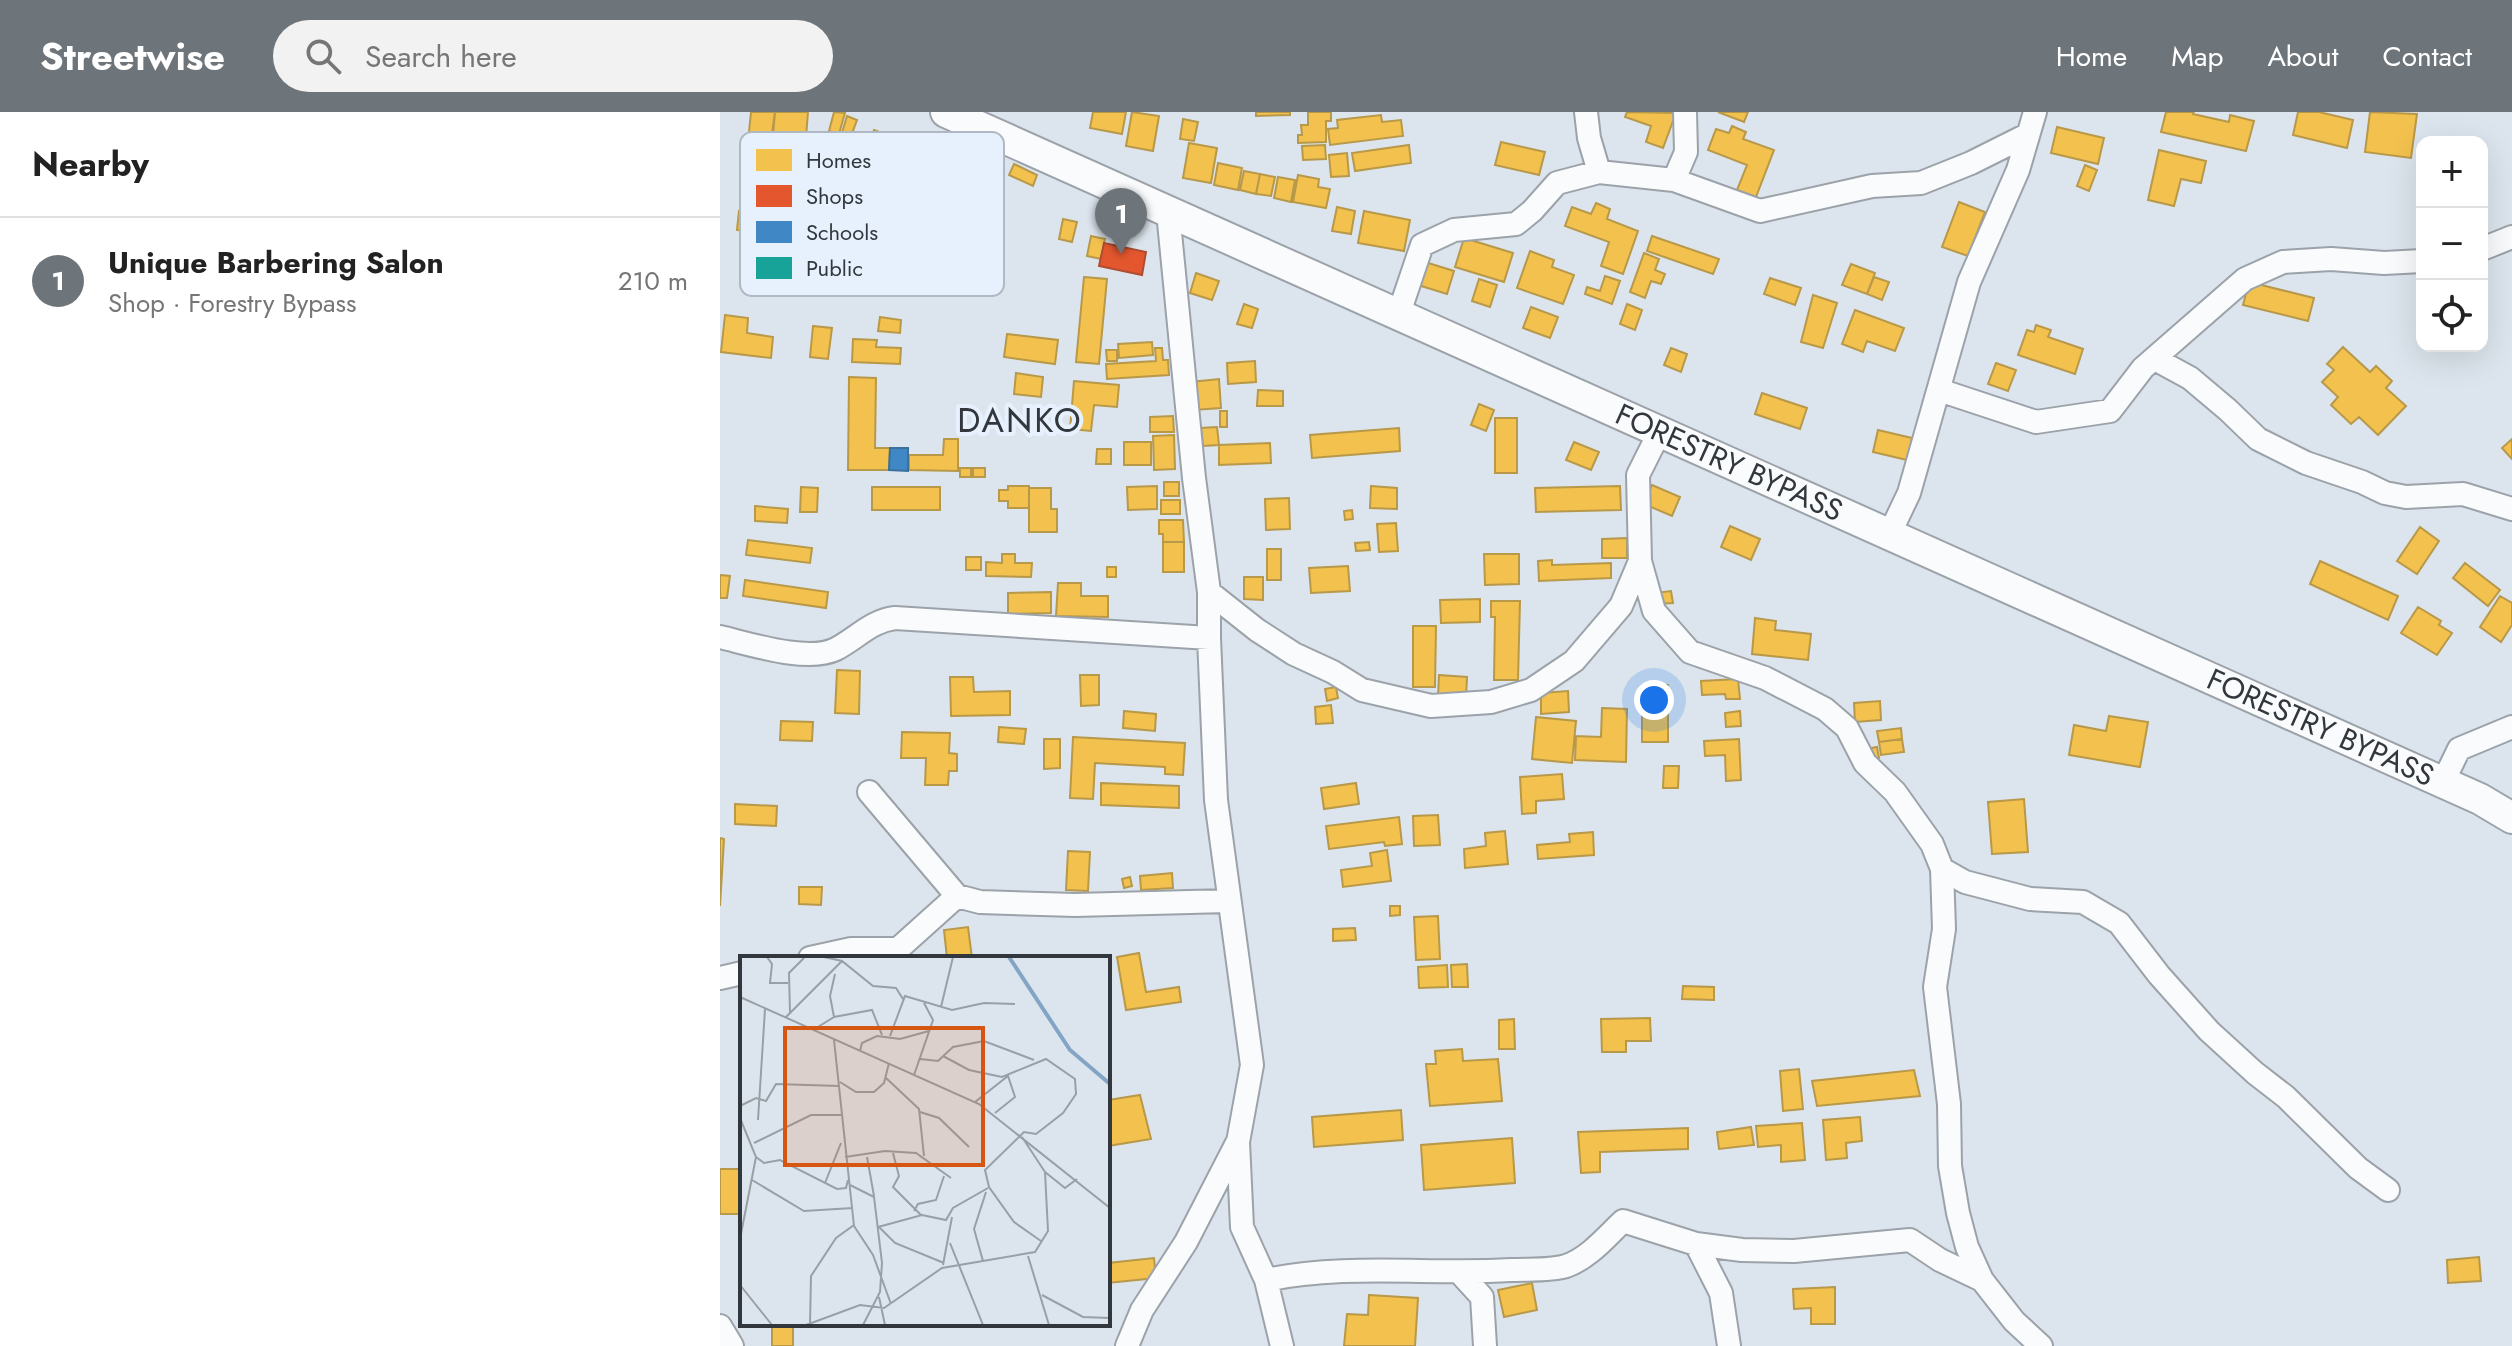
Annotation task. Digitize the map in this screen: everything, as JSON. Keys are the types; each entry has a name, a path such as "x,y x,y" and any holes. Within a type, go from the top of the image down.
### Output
{"street":[{"name":"FORESTRY BYPASS","path":"946,112 985,120 1168,212 2443,782 2512,818"},
{"path":"1586,112 1589,138 1599,172"},
{"path":"1674,180 1686,152 1685,112"},
{"path":"1889,535 1909,493 1969,282 2018,170 2035,112"},
{"path":"1398,316 1422,245 1454,230 1516,224 1557,183 1599,172 1674,180 1760,211 1872,186 1921,183 1971,163 2027,135"},
{"path":"1168,212 1194,478 1209,592 1216,800 1252,1065 1238,1142 1242,1227 1266,1280 1282,1346"},
{"path":"2488,247 2512,237"},
{"path":"1939,390 2036,422 2110,411 2143,368 2245,279 2283,262 2331,259 2384,263 2416,261"},
{"path":"2155,359 2190,378 2258,439 2306,463 2385,493 2406,497 2463,494 2512,509"},
{"path":"1660,431 1638,475 1640,561 1654,611 1690,652 1791,689 1825,709 1847,728 1865,763 1895,792 1932,844 1942,869 1944,929 1935,987 1949,1104 1950,1166 1967,1247 1982,1280 2014,1321 2041,1346"},
{"path":"1209,592 1257,630 1294,654 1362,690 1431,706 1491,702 1531,690 1574,661 1621,606 1640,561"},
{"path":"720,637 777,650 820,654 835,649 879,620 895,618 1209,638"},
{"path":"2443,782 2459,749 2512,727"},
{"path":"869,792 957,896 980,902 1075,905 1228,901"},
{"path":"1942,869 1965,882 2030,899 2083,902 2119,923 2159,975 2209,1031 2286,1097 2358,1168 2388,1190"},
{"path":"819,956 851,949 898,949 957,896"},
{"path":"720,978 740,973"},
{"path":"1127,1346 1142,1310 1186,1242 1238,1142"},
{"path":"1266,1280 1287,1275 1460,1273 1565,1266 1591,1253 1623,1221 1696,1244 1742,1250 1794,1251 1910,1240 1940,1260 1982,1280"},
{"path":"1696,1244 1721,1293 1729,1346"},
{"path":"1460,1273 1482,1297 1485,1346"},
{"path":"720,1326 732,1346"}],"building: Homes":[{"path":"751,112 775,112 772,132 749,132"},
{"path":"775,112 808,112 806,132 773,132"},
{"path":"834,112 845,113 840,132 829,131"},
{"path":"1093,112 1126,112 1122,134 1090,128"},
{"path":"1132,112 1159,116 1153,151 1126,146"},
{"path":"1256,112 1290,112 1290,115 1256,116"},
{"path":"1308,112 1331,112 1331,121 1326,121 1326,142 1298,143 1298,135 1302,135 1301,125 1308,125"},
{"path":"1627,112 1676,113 1663,148 1646,142 1651,126 1625,117"},
{"path":"1718,112 1748,112 1744,122"},
{"path":"2166,112 2194,112 2229,122 2230,115 2254,121 2246,151 2161,132"},
{"path":"2298,112 2319,112 2353,120 2347,148 2293,135"},
{"path":"2370,112 2417,114 2411,158 2365,152"},
{"path":"1381,115 1382,122 1401,120 1403,136 1330,145 1328,129 1338,128 1337,120"},
{"path":"847,116 857,120 853,132 842,132"},
{"path":"1183,119 1198,122 1194,141 1180,139"},
{"path":"1732,126 1746,132 1743,139 1774,150 1756,197 1737,190 1747,165 1708,150 1716,129 1729,133"},
{"path":"2057,127 2104,138 2098,164 2051,153"},
{"path":"1501,142 1545,152 1539,175 1495,165"},
{"path":"1189,143 1217,148 1211,183 1183,178"},
{"path":"1325,145 1326,159 1303,160 1302,146"},
{"path":"1409,145 1411,163 1355,171 1352,153"},
{"path":"2159,150 2206,161 2201,183 2181,179 2174,206 2148,200"},
{"path":"1347,153 1349,176 1331,177 1329,155"},
{"path":"1218,163 1242,168 1238,190 1214,185"},
{"path":"1014,164 1037,175 1033,186 1009,175"},
{"path":"2085,165 2097,170 2089,191 2077,186"},
{"path":"1244,171 1260,174 1256,194 1240,190"},
{"path":"1260,174 1275,177 1271,196 1256,194"},
{"path":"1298,175 1319,179 1318,187 1330,189 1326,208 1293,202"},
{"path":"1278,177 1295,180 1291,202 1274,198"},
{"path":"1959,202 1985,212 1968,256 1942,247"},
{"path":"1596,203 1610,209 1607,219 1638,231 1623,274 1601,266 1609,242 1565,226 1572,207 1591,214"},
{"path":"1337,207 1355,211 1351,234 1332,231"},
{"path":"1364,211 1410,220 1404,251 1358,243"},
{"path":"1063,219 1077,222 1072,242 1059,239"},
{"path":"1091,236 1105,239 1101,259 1087,256"},
{"path":"1652,236 1719,259 1713,274 1647,251"},
{"path":"1464,238 1513,253 1504,282 1455,267"},
{"path":"1530,251 1554,260 1552,267 1574,275 1563,304 1517,288"},
{"path":"1644,253 1659,259 1655,270 1665,274 1661,284 1651,281 1645,298 1630,292"},
{"path":"1425,262 1454,271 1447,294 1418,285"},
{"path":"1851,264 1875,273 1867,294 1842,285"},
{"path":"1196,273 1219,281 1212,300 1190,293"},
{"path":"1605,276 1620,281 1612,304 1585,294 1587,287 1600,291"},
{"path":"1084,277 1107,279 1099,364 1076,362"},
{"path":"1874,277 1889,282 1882,300 1867,294"},
{"path":"1770,278 1801,288 1795,305 1764,294"},
{"path":"1479,279 1497,285 1490,307 1472,301"},
{"path":"2249,282 2314,298 2308,321 2243,305"},
{"path":"1813,295 1837,303 1823,348 1801,342"},
{"path":"1244,304 1258,309 1252,328 1237,324"},
{"path":"1627,304 1642,310 1635,330 1620,324"},
{"path":"1531,307 1558,317 1550,338 1523,328"},
{"path":"1855,310 1904,328 1895,351 1867,341 1863,352 1842,344"},
{"path":"725,315 748,318 747,333 773,337 771,358 721,352"},
{"path":"880,317 901,320 900,333 878,331"},
{"path":"2036,325 2051,330 2048,337 2083,349 2075,374 2018,355 2027,330 2034,332"},
{"path":"813,326 832,328 828,359 810,357"},
{"path":"1007,334 1058,340 1055,364 1004,357"},
{"path":"853,339 877,340 876,347 901,348 900,364 852,362"},
{"path":"1152,342 1153,355 1119,358 1118,344"},
{"path":"2343,347 2370,372 2376,366 2392,381 2386,388 2406,406 2378,435 2359,417 2351,424 2331,405 2338,397 2322,382 2334,370 2327,364"},
{"path":"1155,348 1162,348 1163,360 1168,360 1169,375 1107,379 1106,364 1156,361"},
{"path":"1671,348 1687,354 1681,372 1664,365"},
{"path":"1106,350 1117,350 1117,361 1107,361"},
{"path":"1255,361 1256,382 1228,384 1227,363"},
{"path":"1996,363 2016,370 2008,391 1988,384"},
{"path":"1016,373 1043,377 1041,397 1014,394"},
{"path":"849,377 876,378 875,448 890,448 889,470 848,470"},
{"path":"1219,379 1221,408 1194,410 1191,382"},
{"path":"1074,381 1119,385 1117,407 1094,405 1091,431 1070,429"},
{"path":"1258,390 1283,391 1283,406 1257,406"},
{"path":"1762,393 1807,408 1800,429 1755,414"},
{"path":"1479,404 1494,410 1486,431 1471,425"},
{"path":"1220,411 1227,411 1227,427 1220,427"},
{"path":"1173,416 1174,432 1150,432 1150,417"},
{"path":"1495,418 1517,418 1517,473 1495,473"},
{"path":"1217,427 1219,445 1203,446 1201,428"},
{"path":"1399,428 1400,451 1312,458 1310,435"},
{"path":"1878,430 1912,438 1907,460 1873,452"},
{"path":"1174,435 1175,469 1154,470 1153,436"},
{"path":"944,439 958,439 958,471 909,470 909,455 943,455"},
{"path":"2512,439 2512,459 2502,448"},
{"path":"1124,442 1151,442 1151,465 1124,465"},
{"path":"1574,442 1599,452 1591,470 1566,460"},
{"path":"1270,443 1271,463 1219,465 1219,445"},
{"path":"1097,449 1111,449 1111,464 1096,464"},
{"path":"960,468 971,468 971,477 960,477"},
{"path":"973,468 985,468 985,477 973,477"},
{"path":"1164,482 1179,482 1179,496 1164,496"},
{"path":"1652,485 1680,497 1672,516 1644,504"},
{"path":"1008,486 1029,486 1029,508 1008,508 1008,501 999,501 999,490 1008,490"},
{"path":"1157,486 1157,509 1128,510 1127,487"},
{"path":"1371,486 1397,488 1397,509 1370,508"},
{"path":"1620,486 1621,510 1536,512 1535,488"},
{"path":"801,487 818,488 817,512 800,512"},
{"path":"872,487 940,487 940,510 872,510"},
{"path":"1029,488 1051,488 1051,509 1057,509 1057,532 1029,532"},
{"path":"1289,498 1290,529 1266,530 1265,499"},
{"path":"1161,500 1180,500 1180,514 1161,514"},
{"path":"755,506 788,509 787,523 755,521"},
{"path":"1352,510 1353,519 1345,520 1344,511"},
{"path":"1159,520 1183,520 1184,542 1163,542 1163,534 1159,534"},
{"path":"1396,523 1398,551 1379,552 1377,524"},
{"path":"1730,526 1760,539 1751,560 1721,547"},
{"path":"2420,527 2439,541 2417,574 2397,561"},
{"path":"1627,538 1627,558 1602,558 1602,539"},
{"path":"748,540 812,548 810,563 746,555"},
{"path":"1163,542 1184,542 1184,572 1163,572"},
{"path":"1369,542 1370,550 1356,551 1355,543"},
{"path":"1267,549 1281,549 1281,580 1267,580"},
{"path":"1002,554 1015,554 1015,563 1032,563 1031,577 986,576 986,562 1002,563"},
{"path":"1484,554 1519,554 1519,584 1485,585"},
{"path":"966,557 981,557 981,570 966,570"},
{"path":"1552,560 1552,565 1611,563 1611,578 1539,581 1538,561"},
{"path":"2320,561 2398,596 2388,620 2310,584"},
{"path":"2465,563 2500,590 2488,606 2453,578"},
{"path":"1348,566 1350,591 1311,593 1309,568"},
{"path":"1107,567 1116,567 1116,577 1107,577"},
{"path":"720,575 730,576 727,598 720,598"},
{"path":"1244,577 1263,577 1263,600 1244,599"},
{"path":"745,580 828,592 826,608 743,596"},
{"path":"1058,583 1081,583 1081,596 1108,596 1108,617 1056,616"},
{"path":"1671,591 1673,603 1656,604 1655,593"},
{"path":"1051,592 1051,613 1008,614 1008,593"},
{"path":"2500,596 2512,603 2512,625 2501,642 2480,627"},
{"path":"1480,599 1480,622 1441,623 1440,600"},
{"path":"1491,601 1520,601 1518,680 1494,680 1495,617 1491,617"},
{"path":"2418,607 2441,621 2439,625 2452,633 2437,655 2401,633"},
{"path":"1755,618 1776,621 1775,630 1811,634 1808,660 1752,654"},
{"path":"1413,626 1436,626 1435,687 1413,687"},
{"path":"837,670 860,671 859,714 835,713"},
{"path":"1080,675 1099,675 1099,705 1081,706"},
{"path":"1439,675 1467,677 1466,698 1438,697"},
{"path":"950,677 973,677 974,692 1010,691 1010,715 951,716"},
{"path":"1738,679 1740,699 1726,699 1725,694 1702,695 1701,681"},
{"path":"1642,685 1668,685 1668,742 1642,742"},
{"path":"1336,687 1338,698 1327,701 1325,689"},
{"path":"1568,691 1569,712 1541,714 1541,693"},
{"path":"1880,701 1881,720 1855,722 1854,703"},
{"path":"1331,705 1333,723 1316,724 1315,707"},
{"path":"1602,708 1627,709 1626,762 1575,760 1576,736 1601,737"},
{"path":"1124,711 1156,714 1155,731 1123,728"},
{"path":"1740,711 1741,726 1726,727 1725,713"},
{"path":"2109,716 2148,722 2140,767 2069,755 2074,725 2106,731"},
{"path":"1536,717 1576,721 1572,763 1532,759"},
{"path":"781,721 813,722 812,741 780,740"},
{"path":"999,727 1026,729 1024,744 998,742"},
{"path":"1901,728 1902,739 1879,742 1877,731"},
{"path":"902,732 950,733 949,753 957,754 957,771 949,771 948,785 925,785 926,758 901,758"},
{"path":"1073,737 1185,743 1183,775 1165,774 1165,767 1095,763 1093,799 1070,798"},
{"path":"1044,739 1060,739 1060,768 1044,769"},
{"path":"1739,739 1741,780 1726,781 1725,755 1705,756 1704,741"},
{"path":"1902,739 1904,752 1881,755 1879,742"},
{"path":"1877,747 1879,758 1868,760 1866,749"},
{"path":"1664,766 1679,766 1678,788 1663,788"},
{"path":"1562,774 1564,799 1536,801 1536,813 1522,814 1520,777"},
{"path":"1101,783 1179,786 1179,808 1101,805"},
{"path":"1356,783 1359,804 1324,809 1321,788"},
{"path":"2024,799 2028,852 1992,854 1988,802"},
{"path":"735,804 777,806 776,826 735,824"},
{"path":"1438,815 1440,845 1414,846 1413,816"},
{"path":"1399,817 1402,844 1385,846 1384,842 1329,849 1326,826"},
{"path":"1505,831 1508,864 1465,868 1464,849 1486,846 1485,833"},
{"path":"1593,832 1594,855 1538,859 1537,845 1570,842 1569,834"},
{"path":"720,838 724,839 720,906"},
{"path":"1387,850 1391,881 1343,887 1341,870 1372,866 1370,853"},
{"path":"1068,851 1090,852 1088,891 1066,890"},
{"path":"1172,873 1173,888 1141,890 1140,876"},
{"path":"1130,877 1132,886 1124,888 1122,879"},
{"path":"799,887 822,887 821,905 799,904"},
{"path":"1390,906 1400,906 1400,915 1390,916"},
{"path":"1438,916 1440,959 1416,960 1414,917"},
{"path":"968,927 972,956 947,956 944,930"},
{"path":"1355,928 1356,940 1333,941 1333,929"},
{"path":"1139,953 1146,992 1179,987 1181,1002 1126,1010 1117,957"},
{"path":"1467,964 1468,987 1452,987 1451,965"},
{"path":"1447,965 1448,987 1419,988 1418,967"},
{"path":"1683,986 1714,987 1714,1000 1682,999"},
{"path":"1650,1018 1651,1041 1626,1041 1626,1052 1602,1052 1601,1019"},
{"path":"1514,1019 1515,1049 1499,1049 1499,1020"},
{"path":"1462,1049 1463,1061 1498,1059 1502,1101 1430,1106 1426,1064 1436,1064 1435,1051"},
{"path":"1799,1069 1803,1109 1783,1111 1780,1071"},
{"path":"1914,1070 1920,1096 1817,1106 1812,1081"},
{"path":"1140,1095 1151,1139 1110,1146 1110,1100"},
{"path":"1401,1110 1403,1140 1314,1147 1312,1117"},
{"path":"1860,1117 1862,1141 1846,1143 1847,1158 1826,1160 1823,1120"},
{"path":"1802,1123 1805,1160 1781,1162 1781,1145 1758,1147 1756,1126"},
{"path":"1751,1127 1754,1145 1719,1149 1717,1132"},
{"path":"1688,1128 1688,1149 1600,1152 1600,1172 1581,1173 1578,1132"},
{"path":"1512,1138 1515,1183 1424,1190 1421,1145"},
{"path":"720,1169 740,1169 740,1214 720,1214"},
{"path":"2479,1257 2481,1281 2448,1283 2447,1260"},
{"path":"1154,1258 1156,1278 1110,1283 1110,1263"},
{"path":"1532,1283 1537,1310 1504,1317 1498,1290"},
{"path":"1835,1287 1835,1324 1811,1324 1811,1308 1794,1309 1793,1289"},
{"path":"1369,1295 1418,1298 1415,1346 1344,1346 1347,1314 1368,1315"},
{"path":"772,1326 793,1326 793,1346 772,1346"}],"building: Shops":[{"path":"1104,243 1146,252 1142,275 1099,266"}],"building: Schools":[{"path":"890,448 908,448 908,471 889,470"}],"place":[{"name":"Unique Barbering Salon","path":"1121,254"}],"district":[{"name":"DANKO","path":"1020,420"}]}
